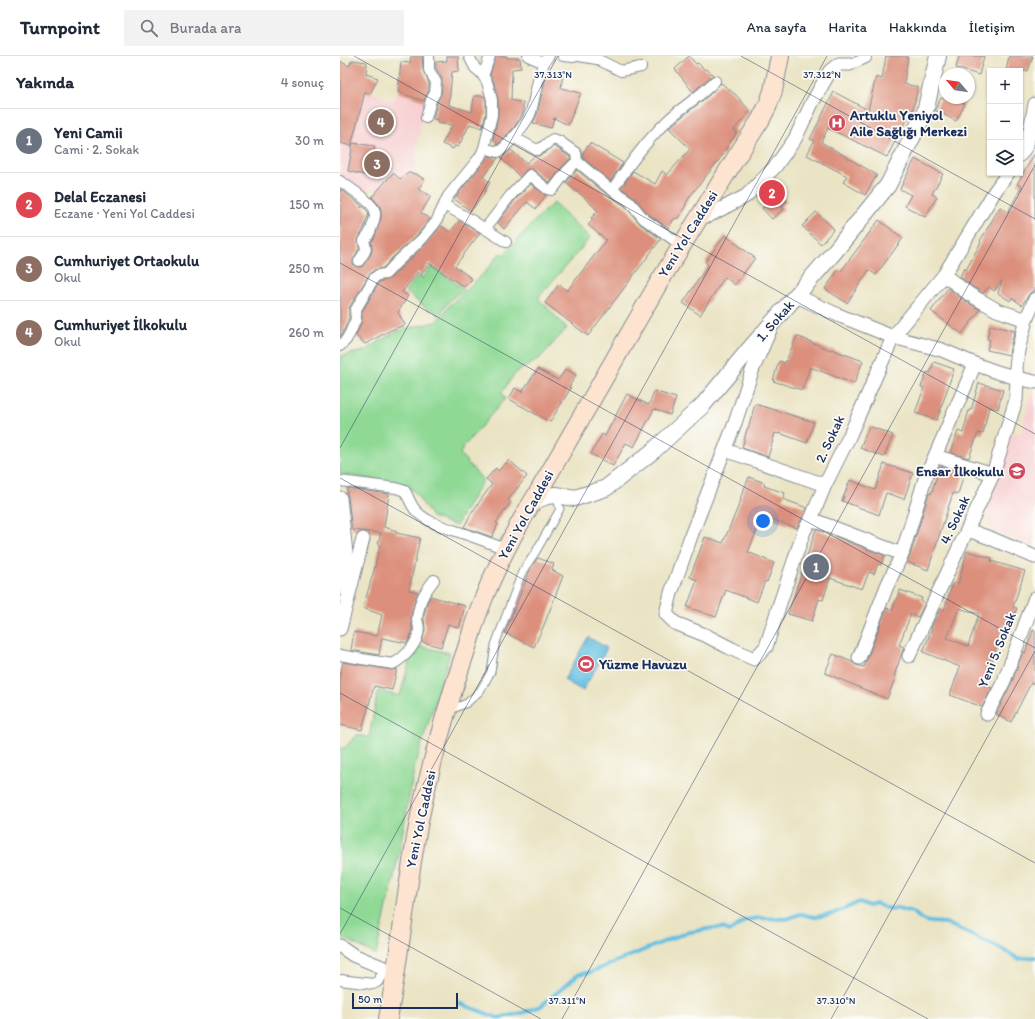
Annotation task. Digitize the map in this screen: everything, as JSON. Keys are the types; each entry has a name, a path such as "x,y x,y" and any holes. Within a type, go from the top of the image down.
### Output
{"main road":[{"name":"Yeni Yol Caddesi","path":"388,1019 391,971 420,816 450,698 479,610 505,549 545,498 658,284 761,119 773,91 780,56"},
{"name":"Yeni Yol Caddesi","path":"398,1019 428,820 440,761 455,708 483,624 522,537 612,383 674,271 768,124 779,101 788,56"}],"street":[{"path":"426,118 431,100 435,93 436,82 429,70 429,56"},
{"path":"340,346 350,333 356,319 355,311 374,278 378,275 386,274 422,239 436,222 448,196 480,157 484,148 492,115 492,100 483,76 475,68 469,56"},
{"path":"483,76 490,56"},
{"path":"484,148 498,152 503,149 528,119 547,60 528,56"},
{"path":"563,56 575,56"},
{"path":"579,56 597,59 621,71 641,67"},
{"path":"708,216 746,196 774,167 795,139 812,103 830,71 839,64 850,64 857,62 866,58 866,56"},
{"name":"1. Sokak","path":"545,498 576,498 606,488 647,456 703,405 835,251 888,185 925,112 938,56"},
{"path":"612,190 638,153 651,138 681,108 708,89 715,81"},
{"path":"1028,150 1035,104"},
{"path":"513,137 537,150 544,147 553,139 559,141 576,153 577,161 612,190 628,201 644,219 674,240"},
{"path":"485,229 510,196 530,175 547,189 551,190 577,161"},
{"name":"2. Sokak","path":"725,450 692,533 671,594 666,614 675,623 705,635 754,659 766,647 804,531 811,519 894,337 944,275 995,191 1006,176"},
{"path":"340,181 358,194 374,208 375,211 372,226 368,236 364,240 366,250 359,261"},
{"path":"444,205 506,242"},
{"path":"944,275 969,294 997,310 1026,320"},
{"path":"797,296 838,315 894,337 942,350 975,364 1017,378 1035,382"},
{"name":"4. Sokak","path":"909,656 993,474 1016,400 1016,368 1018,350 1026,320 1035,299"},
{"path":"774,323 752,371 725,450 826,485"},
{"path":"859,658 887,586 902,554 925,479 975,364"},
{"path":"935,456 993,474"},
{"path":"340,481 405,490 412,506 418,513 426,518 440,526 505,549"},
{"path":"340,498 346,553 340,629"},
{"path":"811,519 902,554"},
{"path":"968,530 1035,557"},
{"path":"344,591 363,539"},
{"path":"340,655 362,660 394,664 399,661 411,649 416,641 419,629 417,622 420,603 434,580"},
{"name":"Yeni 5. Sokak","path":"987,714 1004,681 1035,598"},
{"path":"340,946 353,955 391,971 373,984 340,980"}],"shaded area":[{"path":"340,82 393,101 398,92 424,101 413,174 400,179 393,173 377,191 372,186 364,195 340,176"},
{"name":"Ensar İlkokulu","path":"1030,394 1035,395 1035,546 993,531 988,521 988,507 1011,434 1022,432"}],"green space":[{"path":"554,203 590,238 538,298 567,328 538,360 516,372 502,392 505,399 464,446 460,454 483,480 456,526 432,517 414,491 405,485 340,474 340,356 365,351 398,331 436,322 452,303 486,271 500,253 503,255 543,212"},
{"path":"431,266 464,289 450,300 438,316 433,309 430,311 405,291 418,276 421,278 423,277"},
{"path":"418,646 450,653 414,769 398,859 376,955 340,936 340,748 345,748 356,735 369,737 378,691 400,696 409,663"}],"water":[{"name":"Yüzme Havuzu","path":"588,637 607,648 583,691 564,680"}],"building":[{"path":"411,56 422,56 423,70 429,83 429,91 424,101 398,92 401,62 410,63"},
{"path":"447,56 458,56 459,71 452,72 449,105 472,112 474,96 484,96 486,101 486,114 482,128 470,124 458,147 455,146 453,149 442,144 452,125 437,123 438,120 433,119 441,94 442,83 442,79 436,68 436,62 447,61"},
{"path":"496,56 520,58 521,68 512,69 511,100 523,103 523,113 512,130 497,145 493,139 498,116 498,100 493,80 490,75"},
{"path":"689,56 696,64 698,63 713,75 693,92 675,69"},
{"path":"886,56 908,56 904,84 918,87 912,114 909,114 887,157 828,128 821,142 877,175 865,195 843,182 847,176 807,155 814,141 810,139 834,92 868,110 876,77 882,79"},
{"path":"959,56 984,56 979,75 975,74 975,68 956,68"},
{"path":"1009,56 1033,56 1028,71 1023,71 1023,68 1007,68"},
{"path":"352,60 367,62 366,74 378,78 370,94 365,92 351,146 340,143 340,61 349,66"},
{"path":"548,70 563,74 561,88 581,93 568,125 554,118 551,128 533,123 537,114"},
{"path":"721,83 736,95 750,111 734,130 737,132 725,150 726,151 691,195 678,218 674,219 668,228 648,214 634,197 621,188 633,171 655,184 662,171 667,175 690,149 669,128 708,96"},
{"path":"939,102 939,104 965,104 956,121 935,110"},
{"path":"353,143 375,146 368,176 348,171"},
{"path":"590,143 623,163 610,181 583,158 583,153"},
{"path":"554,146 570,157 570,159 550,183 532,169 526,170 520,177 501,158 511,150 526,163 535,156 545,153"},
{"path":"1035,153 1035,290 1030,293 1022,305 1012,298 1010,301 998,293 1002,281 994,291 989,287 983,293 960,277 964,268 966,270 981,242 980,241 1000,207 1008,212 1022,186 1017,184"},
{"path":"488,156 498,158 483,177 490,182 482,197 471,211 454,199"},
{"path":"915,159 943,174 932,194 937,197 925,217 905,206 911,195 900,189"},
{"path":"577,170 605,193 625,206 640,224 661,239 588,336 545,303 559,284 567,291 606,240 588,225 593,220 591,218 598,211 584,197 566,183"},
{"path":"393,173 400,179 408,173 416,174 425,180 418,189 431,196 421,213 430,219 417,235 383,268 374,270 369,275 349,308 349,318 340,337 340,189 361,205 361,208 363,206 369,213 358,240 359,249 353,260 353,264 355,266 362,267 371,254 371,242 374,239 381,218 380,206 372,197"},
{"path":"531,184 546,195 536,209 527,202 504,229 498,223 515,200"},
{"path":"778,193 787,201 781,206 784,209 772,219 762,208"},
{"path":"816,212 834,229 821,244 802,226"},
{"path":"879,220 903,238 876,275 869,270 847,303 825,289 838,270 841,271"},
{"path":"459,221 480,233 455,266 472,279 464,287 429,263 421,275 418,272 402,292 408,296 398,312 405,325 391,330 365,344 356,336 362,321 362,312 379,282 391,278 426,244 441,226 450,232"},
{"path":"725,235 755,258 735,285 725,277 700,315 683,303 708,265 705,262"},
{"path":"948,288 980,310 962,334 931,311"},
{"path":"990,325 1015,331 1009,355 987,350 990,340 987,339"},
{"path":"797,336 830,350 831,349 863,361 854,384 810,367 802,390 773,381 779,361 785,363"},
{"path":"934,362 954,369 937,420 915,413 924,388 921,387 927,372 930,373"},
{"path":"538,369 558,380 566,369 576,375 569,387 571,388 550,422 509,399 515,388 522,392"},
{"path":"979,383 1003,390 998,409 989,407 983,434 978,433 969,458 951,453 958,431 963,433 969,410 971,410"},
{"path":"654,391 676,398 670,415 654,409 634,447 626,443 613,466 591,454 602,434 605,436 627,394 649,405"},
{"path":"755,404 814,422 807,443 775,433 768,457 742,448"},
{"path":"869,426 893,435 884,457 860,448"},
{"path":"509,460 527,476 508,500 511,502 496,523 498,524 492,537 464,527 473,510 492,484 486,479 496,468 498,471"},
{"path":"884,464 913,473 904,499 886,493 879,515 842,501 850,480 875,490"},
{"path":"940,466 964,474 958,494 953,493 928,570 907,562 929,493 931,494"},
{"path":"749,477 765,483 764,486 785,493 783,499 807,508 797,528 763,516 748,552 774,563 757,602 726,590 716,617 687,607 697,580 690,577 705,537 723,543"},
{"path":"347,488 389,494 384,527 397,531 396,533 420,538 409,590 418,592 411,615 412,633 407,643 382,638 379,655 351,650 354,632 377,636 382,615 363,608 380,545 378,544 381,533 352,530"},
{"path":"816,529 885,556 881,565 878,564 874,574 869,572 862,589 830,578 823,600 819,599 812,621 788,614"},
{"path":"967,551 992,558 991,561 1025,571 1013,607 1017,608 1011,626 1005,624 984,685 992,688 982,707 950,695 960,667 923,652 931,628 940,609 944,610 953,583 958,584","holes":["959,608 979,614 968,646 947,638"]},
{"path":"538,558 554,564 552,570 563,576 534,647 505,633 531,567"},
{"path":"900,590 922,598 921,601 925,603 918,617 911,614 899,645 904,647 894,676 896,676 887,699 825,673 833,654 856,665 864,667 887,608 892,610"},
{"path":"430,596 465,606 459,628 448,624 441,647 422,642 425,630 424,615"},
{"path":"1033,630 1035,631 1035,684 1031,683 1011,722 996,714 1011,684 1023,652 1025,653"},
{"path":"343,662 392,670 397,669 392,690 374,686 362,730 340,725 340,675"}],"waterway":[{"path":"459,1003 498,1018 522,1013 541,1006 579,974 591,972 685,933 713,928 723,928 730,931 746,920 759,918 786,919 800,914 815,917 832,914 860,902 868,906 877,904 890,909 897,908 913,912 921,919 929,922 946,923 997,947 1018,959 1035,957"}],"place":[{"name":"Cumhuriyet İlkokulu","path":"381,122"},
{"name":"Artuklu Yeniyol Aile Sağlığı Merkezi","path":"837,123"},
{"name":"Cumhuriyet Ortaokulu","path":"377,164"},
{"name":"Delal Eczanesi","path":"772,193"},
{"name":"Ensar İlkokulu","path":"1017,471"},
{"name":"Yeni Camii","path":"816,567"},
{"name":"Yüzme Havuzu","path":"586,664"}]}
